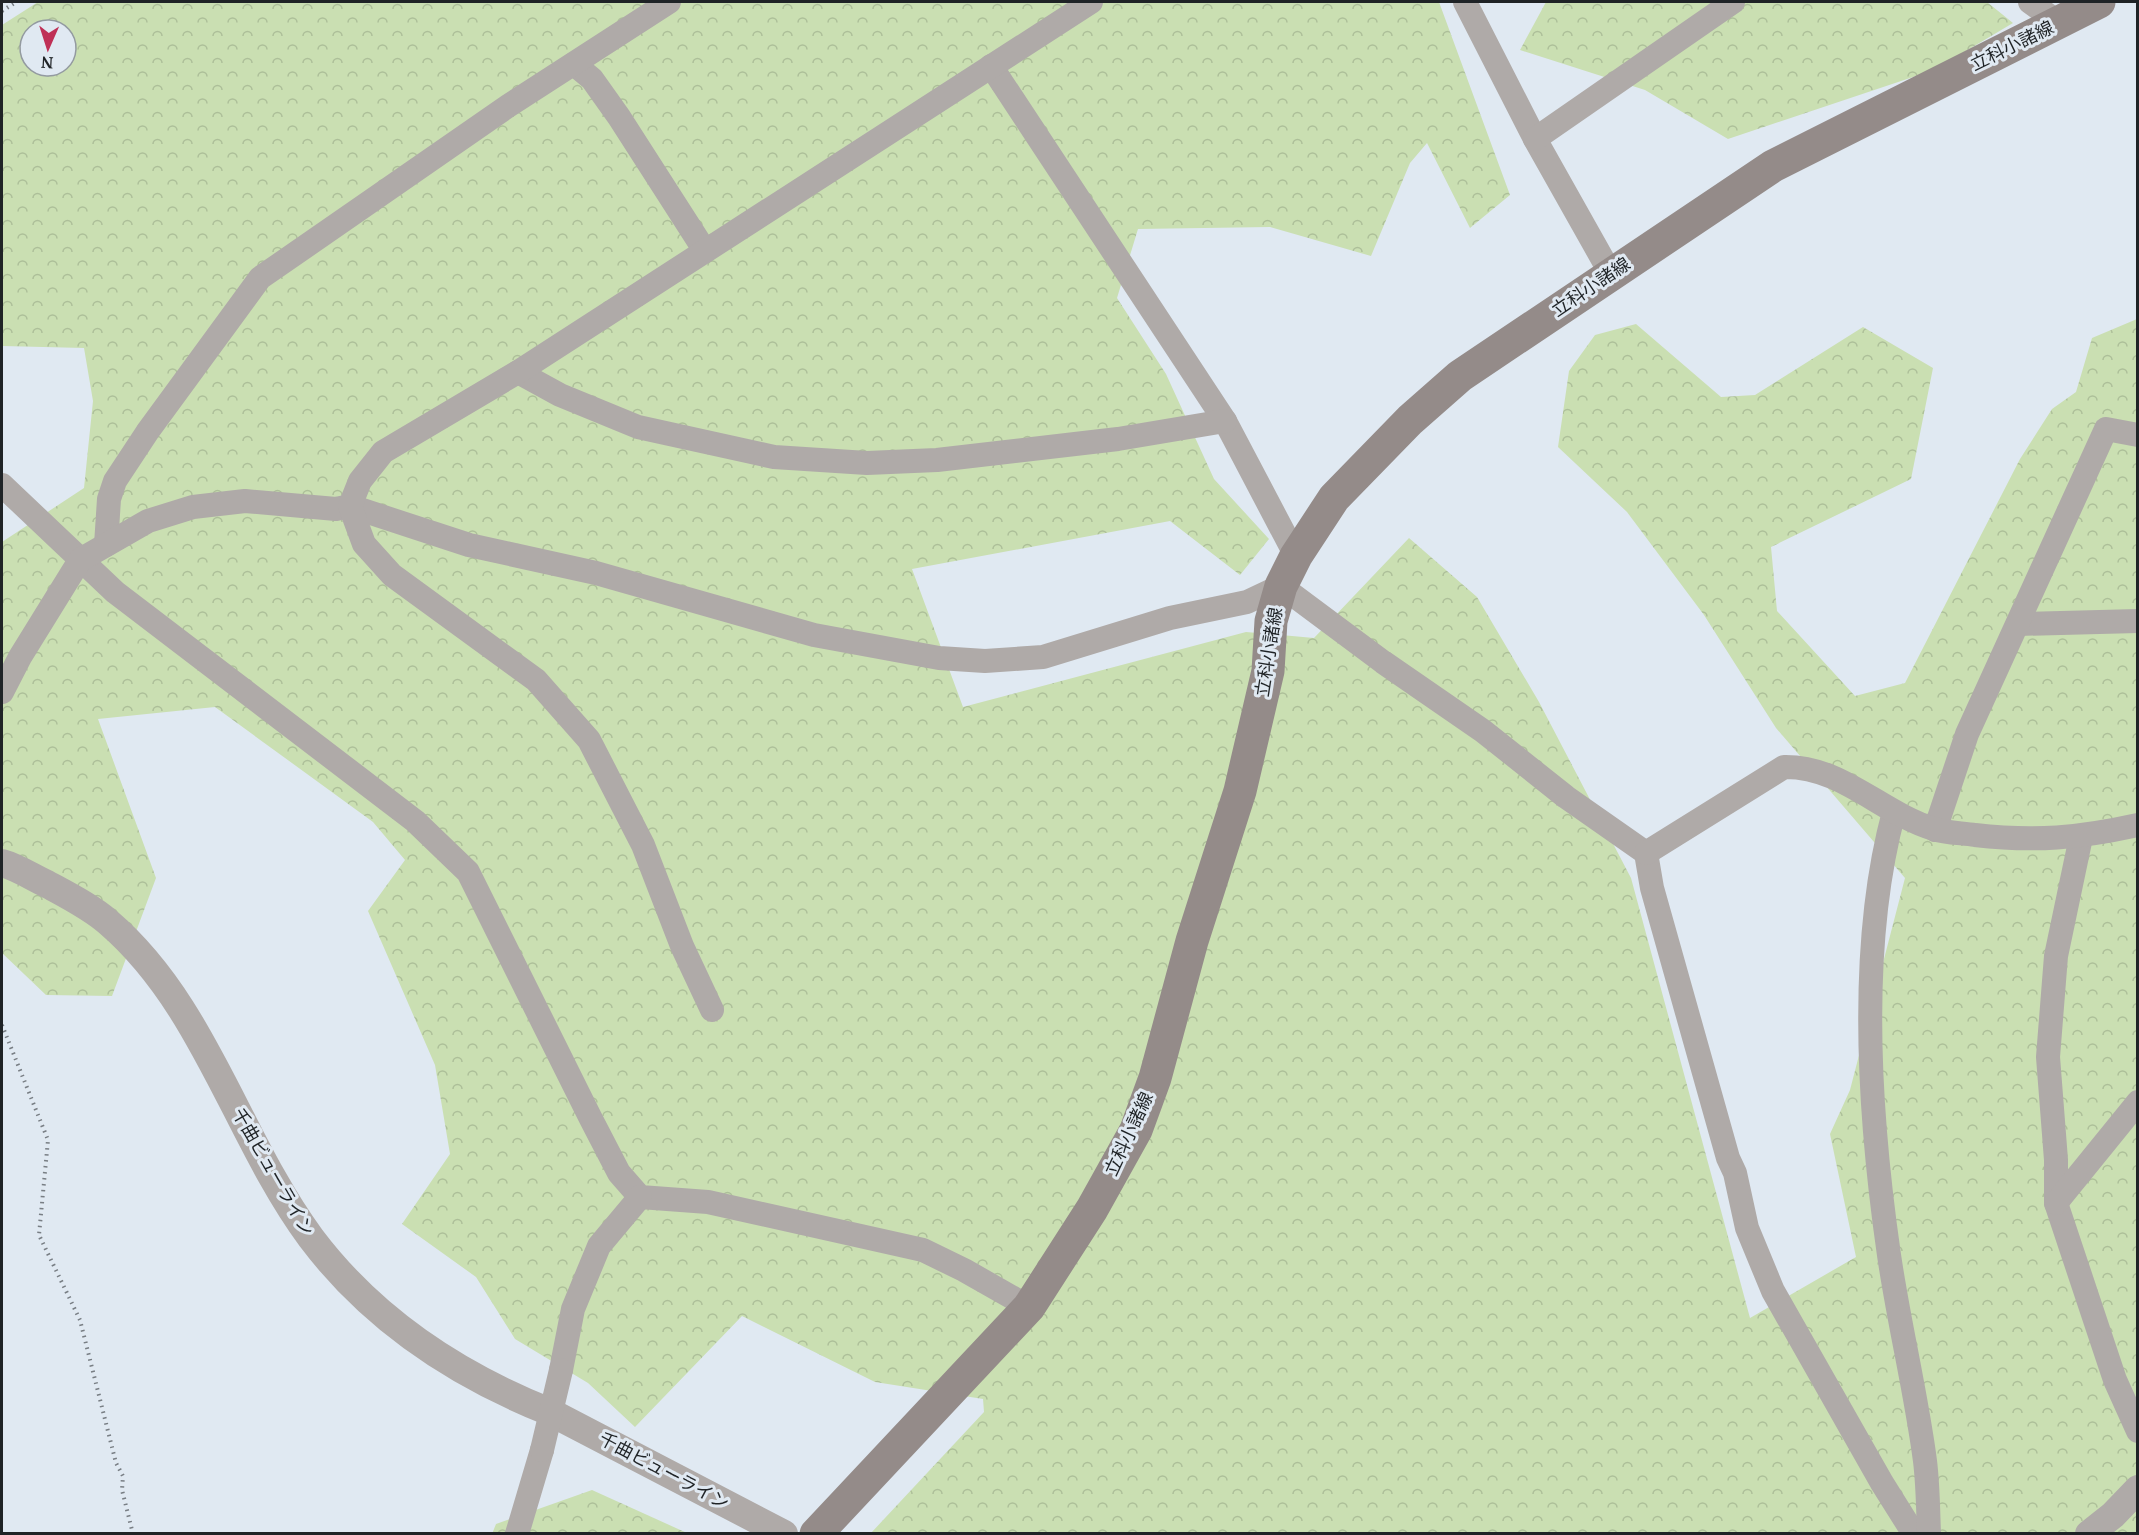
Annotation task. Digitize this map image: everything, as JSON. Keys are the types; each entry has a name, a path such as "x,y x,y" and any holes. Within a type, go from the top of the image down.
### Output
{"main road":[{"name":"立科小諸線","path":"816,1533 1029,1307 1136,1130 1155,1078 1192,941 1240,791 1268,671 1271,621 1281,586 1296,556 1334,498 1460,376 1773,165 1864,117 2099,2"}],"street":[{"path":"106,545 110,499 115,480 260,278 508,106 669,2"},
{"path":"712,1010 682,946 643,845 589,740 536,680 392,575 364,544 351,507 360,481 383,452 518,372 1091,2"},
{"path":"1465,2 1535,139 1611,274"},
{"path":"1535,139 1733,2"},
{"path":"2030,2 2059,23"},
{"path":"574,64 592,79 619,117 705,251"},
{"path":"992,66 1225,422 1296,556"},
{"path":"518,372 560,395 638,427 774,457 867,463 936,460 1118,439 1225,422"},
{"path":"1935,830 1967,734 2106,429 2138,435"},
{"path":"2,485 124,599 415,822 468,872 619,1173 640,1197 708,1203 879,1238 923,1250 964,1270 1029,1307"},
{"path":"2,692 20,657 80,560 148,521 193,507 245,501 336,510 351,507 469,545 596,573 814,635 939,658 985,661 1043,657 1170,618 1247,602 1281,586 1383,662 1483,731 1566,797 1646,853 1652,888 1728,1158 1735,1173 1747,1228 1773,1291 1882,1483 1914,1533"},
{"path":"2018,624 2138,621"},
{"path":"1646,853 1784,767 1799,767 1825,774 1859,789 1894,812 1935,830 2017,840 2081,837 2138,825"},
{"path":"1894,812 1882,854 1872,934 1872,1098 1889,1254 1925,1462 1929,1533"},
{"path":"2081,837 2056,956 2048,1057 2056,1160 2056,1203 2115,1380 2138,1431"},
{"name":"千曲ビューライン","path":"2,863 66,894 100,916 142,957 175,998 285,1199 312,1238 382,1316 433,1353 784,1533"},
{"path":"2056,1203 2138,1102"},
{"path":"518,1533 542,1450 573,1309 599,1246 640,1197"},
{"path":"2089,1533 2113,1515 2138,1490"}],"path":[{"path":"2,11 16,2"},
{"path":"2,1025 48,1140 39,1235 80,1320 116,1463 123,1476 122,1490 133,1533"}],"green space":[{"path":"38,2 1439,2 1510,195 1470,228 1427,143 1410,163 1371,256 1270,227 1138,229 1117,298 1166,374 1214,479 1269,539 1240,575 1170,521 912,569 963,707 1246,632 1314,638 1409,538 1477,597 1539,702 1631,878 1750,1318 1856,1257 1830,1134 1850,1090 1905,878 1776,728 1704,615 1627,512 1558,447 1569,371 1595,335 1636,324 1721,397 1755,395 1863,327 1933,368 1911,479 1771,547 1777,611 1855,696 1905,683 2020,459 2052,409 2076,392 2092,338 2137,319 2137,1533 871,1533 984,1412 983,1399 875,1382 742,1316 635,1427 588,1383 515,1339 476,1277 402,1224 450,1154 435,1065 368,911 405,860 373,822 215,707 98,719 156,878 112,996 46,995 2,953 2,542 84,488 93,401 84,348 2,346 2,25"},
{"path":"1546,2 1987,2 2013,23 1934,70 1728,139 1645,90 1520,50"},
{"path":"592,1490 687,1533 492,1534 496,1524"}]}
